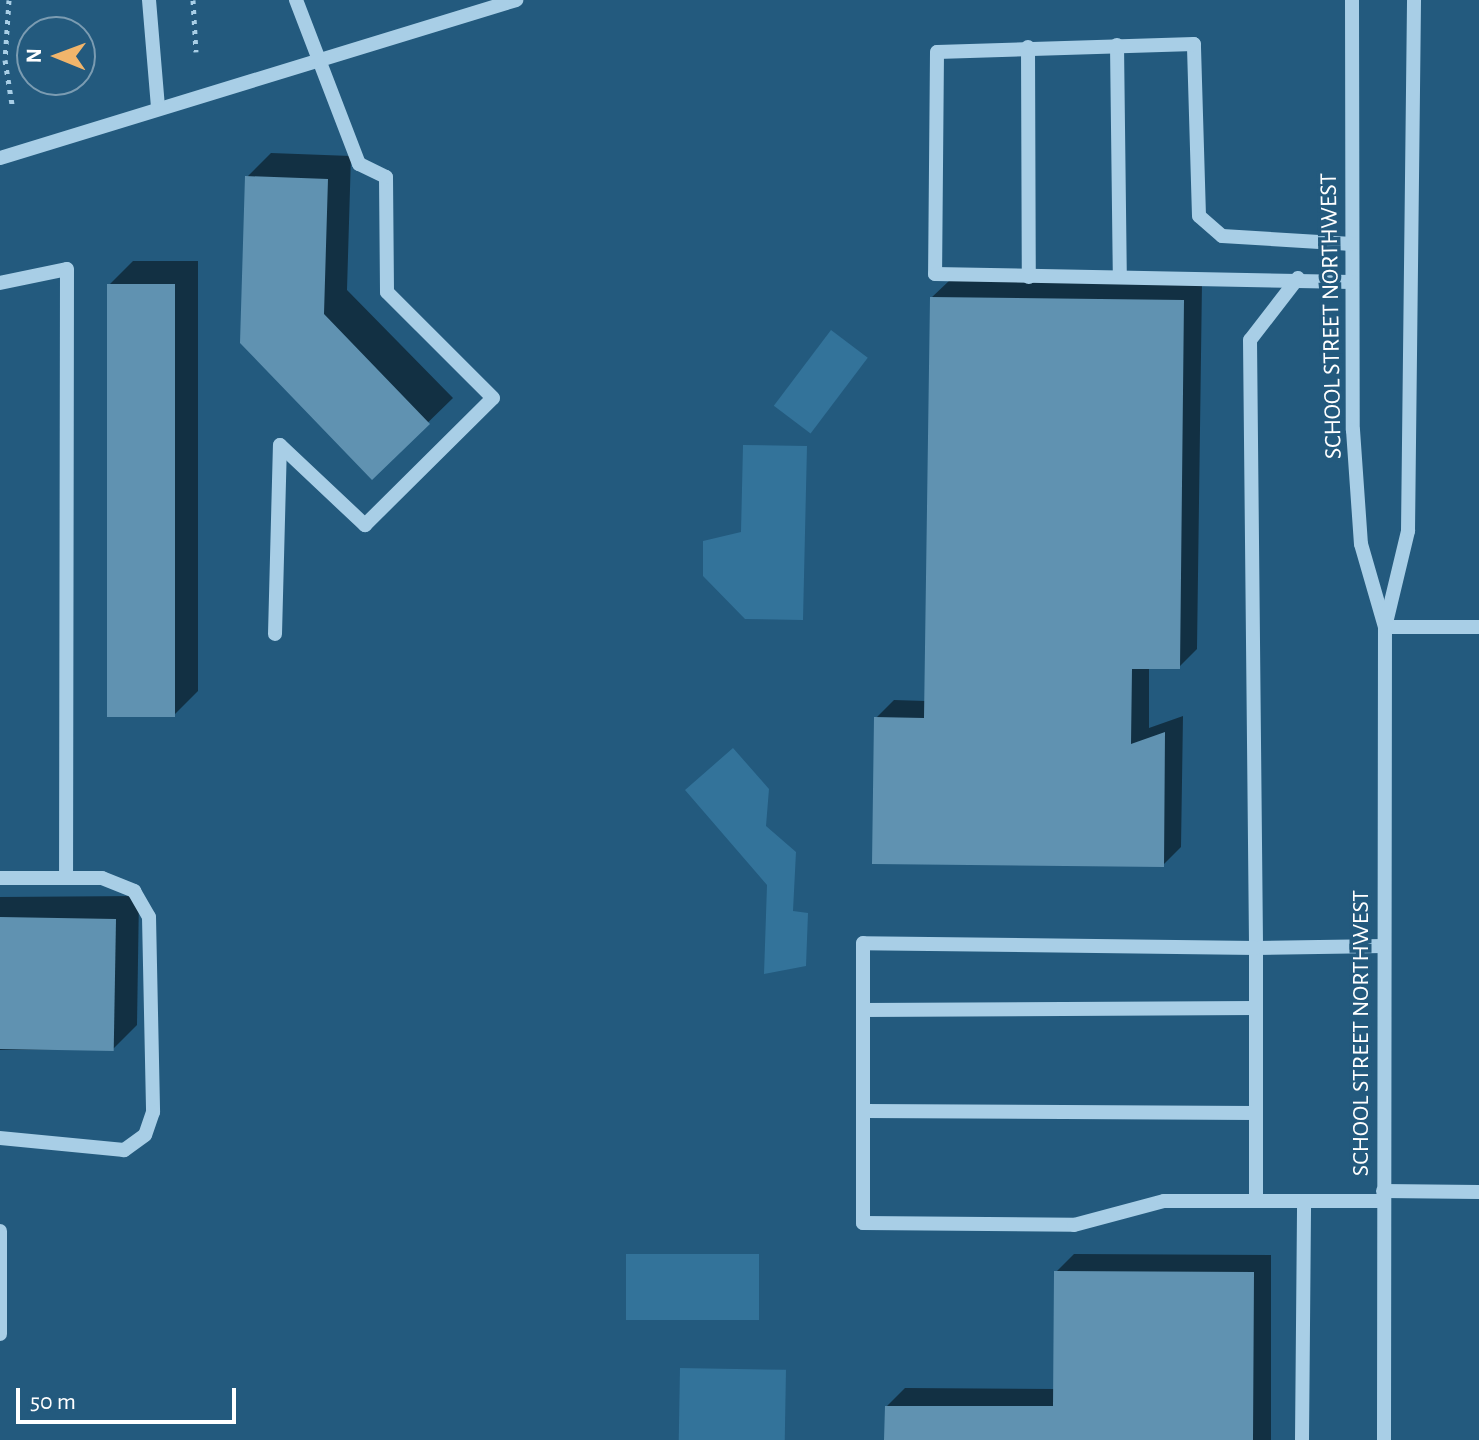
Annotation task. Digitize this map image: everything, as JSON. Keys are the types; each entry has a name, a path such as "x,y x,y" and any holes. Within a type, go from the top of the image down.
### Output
{"street":[{"path":"149,0 158,108"},
{"path":"275,634 280,445 365,525 493,398 387,292 386,177 359,164 314,58 296,0"},
{"path":"0,158 314,58 516,0"},
{"name":"SCHOOL STREET NORTHWEST","path":"1352,0 1352,282 1361,544 1385,627"},
{"name":"SCHOOL STREET NORTHWEST","path":"1384,1440 1385,627 1408,531 1414,0"},
{"path":"1352,244 1222,236 1199,216 1194,44 937,52 935,274 1298,278 1352,282"},
{"path":"1117,45 1120,277"},
{"path":"1028,47 1029,277"},
{"path":"0,283 67,269 66,878"},
{"path":"1256,1201 1250,340 1298,278"},
{"path":"1385,627 1479,627"},
{"path":"0,878 102,878 134,891 149,917 153,1112 145,1135 124,1150 0,1138"},
{"path":"1384,946 1256,948 863,943 863,1223 1074,1225 1164,1201 1304,1201 1479,1192"},
{"path":"863,1010 1256,1008"},
{"path":"865,1111 1256,1113"},
{"path":"1302,1440 1304,1201"},
{"path":"0,1231 0,1334"}],"path":[{"path":"9,0 5,60 12,104"},
{"path":"193,0 196,52"}],"shaded area":[{"path":"831,330 868,358 811,434 774,406"},
{"path":"743,445 807,446 803,620 745,619 703,576 703,541 741,532"},
{"path":"733,748 769,789 766,826 796,852 793,911 808,913 806,966 764,974 767,885 685,790"},
{"path":"626,1254 759,1254 759,1320 626,1320"},
{"path":"680,1368 786,1370 785,1440 679,1440"}],"building":[{"path":"245,176 328,179 324,314 430,424 372,480 240,343"},
{"path":"107,284 175,284 175,717 107,717"},
{"path":"930,297 1184,300 1180,669 1132,669 1131,744 1165,732 1164,867 872,864 874,717 924,718"},
{"path":"0,917 116,919 114,1051 0,1049"},
{"path":"1054,1271 1254,1272 1253,1440 884,1440 885,1406 1053,1406"}]}
